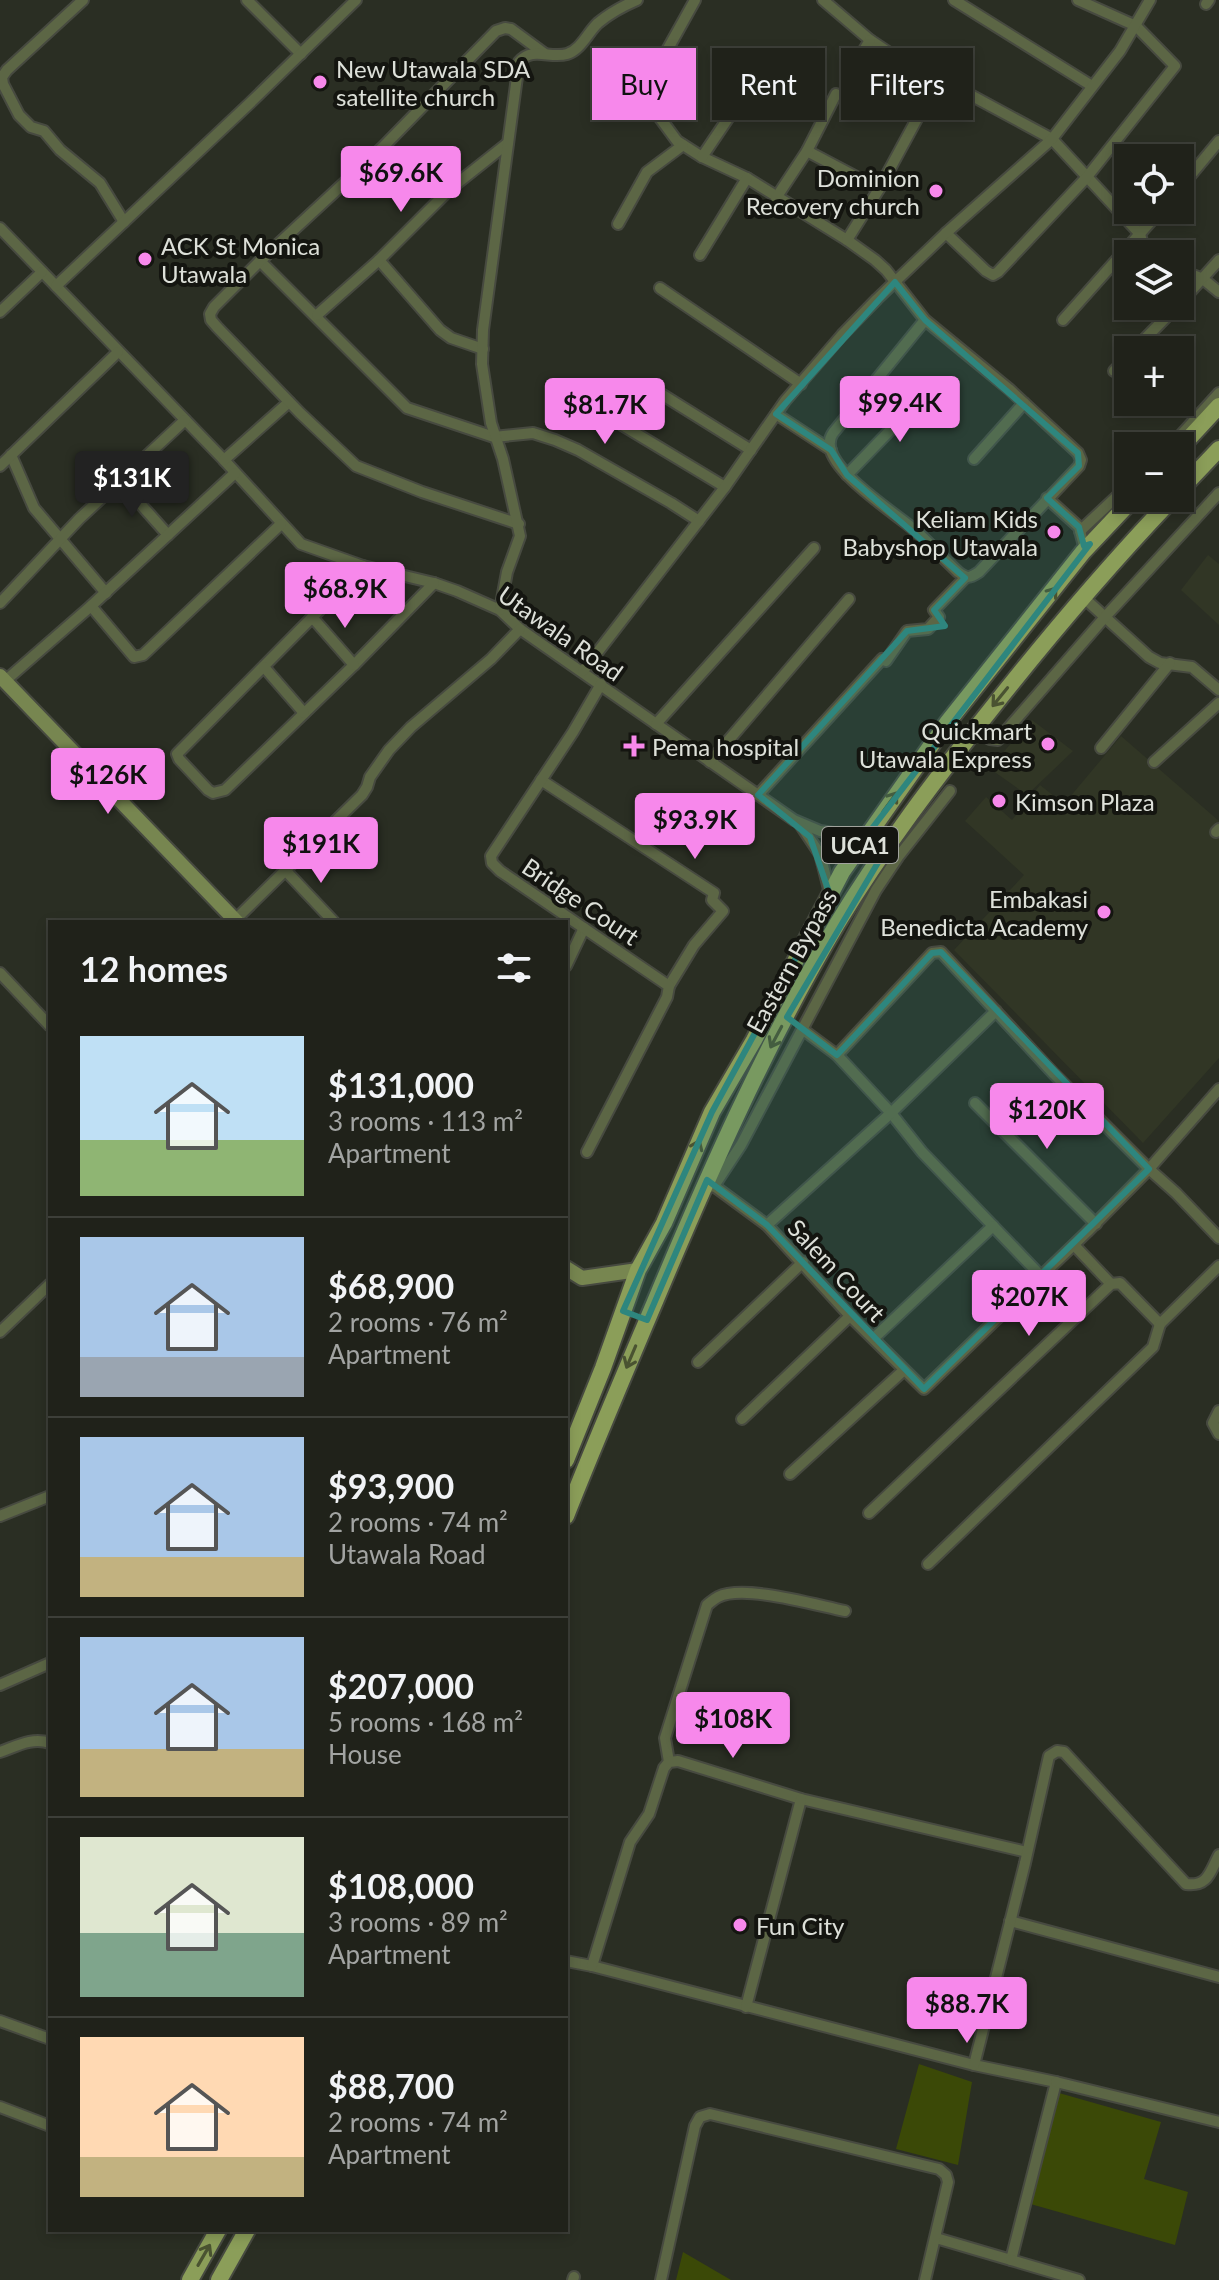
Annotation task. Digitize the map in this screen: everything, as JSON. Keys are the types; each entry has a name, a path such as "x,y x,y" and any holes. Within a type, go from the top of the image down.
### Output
{"main road":[{"path":"1194,433 1219,406"},
{"path":"1194,475 1219,449"},
{"name":"Eastern Bypass","path":"568,1455 638,1270 664,1223 712,1112 754,1040 830,895 867,835 1085,537 1118,512"},
{"path":"1132,512 1142,531"},
{"name":"Eastern Bypass","path":"568,1511 647,1320 761,1066 837,925 886,849 974,731 1083,597 1160,512"},
{"path":"623,1311 647,1320"},
{"path":"190,2280 217,2232"},
{"path":"219,2280 246,2232"}],"street":[{"path":"83,0 7,70 2,77 3,84 19,115 31,127 44,131 60,150 100,183 124,222"},
{"path":"247,0 301,54"},
{"path":"56,286 356,0"},
{"path":"500,610 507,572 520,536 503,459 494,437 482,364 483,330 519,62 531,53 564,55 574,51 596,25 637,0"},
{"path":"695,0 647,90 649,103 660,121 683,145 747,178 875,260 925,320 1024,403 1078,453 1081,460 1079,466 979,572 965,578 934,610 939,617 928,629 907,631 886,661 882,659 758,795"},
{"path":"823,0 882,48"},
{"path":"954,0 1092,86"},
{"path":"946,233 986,271 993,275 1003,268 1087,177 1175,66 1136,26 1078,0"},
{"path":"583,671 725,487 776,414 842,335 946,233 1052,139 1120,51 1150,0"},
{"path":"519,524 356,466 289,402 211,320 210,314 260,261 383,147 496,31 511,29 545,54"},
{"path":"865,48 870,40"},
{"path":"776,198 807,151 836,94"},
{"path":"973,96 1052,139 1140,234 1142,240"},
{"path":"702,157 727,120"},
{"path":"847,240 916,120"},
{"path":"1194,170 1219,141"},
{"path":"317,315 379,260 450,189 508,143"},
{"path":"618,224 647,172 683,145"},
{"path":"807,151 879,189"},
{"path":"700,255 747,178"},
{"path":"1063,320 1149,224"},
{"name":"Utawala Road","path":"0,228 301,544 363,566 434,583 500,610 520,629 799,822 820,831 867,835"},
{"path":"379,260 440,330 451,338 483,349"},
{"path":"1194,288 1219,260"},
{"path":"260,261 407,408 494,437 533,433 555,440 601,463 699,521"},
{"path":"0,312 42,272"},
{"path":"1194,275 1219,292"},
{"path":"660,288 801,384"},
{"path":"925,320 833,433 829,442 847,475 917,532 965,578"},
{"path":"1147,336 1163,320"},
{"path":"0,466 118,352"},
{"path":"650,387 751,450"},
{"path":"847,475 929,390"},
{"path":"1184,432 1219,393"},
{"path":"224,460 289,402"},
{"path":"974,459 1024,403"},
{"path":"776,414 831,450"},
{"path":"0,603 60,539 185,420"},
{"path":"622,425 725,487"},
{"path":"11,455 34,508 106,593"},
{"path":"235,473 106,593 2,678 235,920"},
{"path":"120,481 168,535"},
{"path":"974,731 998,740 1219,493"},
{"path":"1047,498 1079,527 1085,537 1114,503"},
{"path":"91,606 134,657 139,657 281,524"},
{"path":"656,724 814,548"},
{"path":"363,566 177,754 208,790 213,793 225,790 434,583"},
{"path":"1083,597 1149,657 1160,663 1192,667 1219,690"},
{"path":"710,762 849,599"},
{"path":"312,617 354,665"},
{"path":"237,920 362,795 370,777 411,727 491,659 520,629"},
{"path":"1101,748 1170,663"},
{"path":"264,667 304,713"},
{"name":"Bridge Court","path":"601,684 491,856 492,863 669,986"},
{"path":"1154,762 1219,703"},
{"path":"541,780 714,893 712,900 723,911 694,945 669,986 667,997 587,1152"},
{"path":"709,1187 741,1145 883,879 950,791"},
{"path":"799,822 820,854 830,895"},
{"path":"867,835 886,849"},
{"path":"285,870 332,920"},
{"path":"568,962 584,928"},
{"path":"837,1055 932,953 941,952 1054,1074 1216,1235"},
{"path":"2,978 48,1024"},
{"path":"767,1225 891,1113 996,1011"},
{"path":"802,1029 837,1055 922,1152 1041,1276 1149,1169 1219,1089"},
{"path":"761,1066 779,1072"},
{"path":"975,1103 1096,1224"},
{"name":"Salem Court","path":"709,1187 767,1225 850,1316 924,1389 1041,1276"},
{"path":"874,1338 993,1226"},
{"path":"1074,1245 1111,1284"},
{"path":"698,1362 803,1262"},
{"path":"928,1564 1153,1347 1160,1324 1219,1266"},
{"path":"568,1269 582,1278 638,1270"},
{"path":"869,1513 1111,1284 1120,1283 1160,1324"},
{"path":"0,1332 48,1286"},
{"path":"742,1419 850,1316"},
{"path":"790,1474 904,1370"},
{"path":"1219,1411 1213,1423 1219,1434"},
{"path":"0,1516 48,1497"},
{"path":"669,1762 665,1738 707,1605 718,1597 735,1593 763,1595 845,1611"},
{"path":"0,1685 48,1664"},
{"path":"0,1752 31,1740 48,1742"},
{"path":"974,2065 1049,1756 1057,1751 1064,1752 1186,1884 1197,1885 1205,1881 1219,1855"},
{"path":"592,1966 630,1842 649,1814 664,1768 669,1762 678,1761 801,1799 1027,1852"},
{"path":"746,2007 801,1799"},
{"path":"1010,1921 1219,1977"},
{"path":"568,1961 974,2065 1219,2122"},
{"path":"0,2021 48,2038"},
{"path":"1011,2260 1056,2082"},
{"path":"0,2107 48,2125"},
{"path":"661,2280 695,2126 700,2117 710,2114 939,2169 948,2182 925,2280"},
{"path":"936,2238 1079,2280"}],"highlighted area":[{"path":"895,282 925,320 1078,453 1079,466 1047,498 1079,527 1084,546 1090,544 867,835 886,849 787,1017 837,1055 932,953 941,952 1149,1169 924,1389 767,1225 707,1180 647,1320 623,1311 712,1112 830,895 810,837 758,795 907,631 945,626 934,610 965,578 847,475 831,450 776,414"}],"shaded area":[{"path":"1208,555 1219,564 1219,625 1181,590"},
{"path":"1032,720 1073,751 1027,795 989,768"},
{"name":"Embakasi Benedicta Academy","path":"1121,736 1219,821 1219,1058 1143,1143 954,950 1024,875 965,821 986,797 1012,820 1040,785 1064,804"}],"green space":[{"path":"919,2064 972,2082 958,2165 896,2149"},
{"path":"1059,2093 1161,2122 1144,2179 1188,2192 1175,2245 1027,2203"},
{"path":"683,2252 731,2280 676,2280"}],"place":[{"name":"New Utawala SDA satellite church","path":"320,82"},
{"name":"Dominion Recovery church","path":"936,191"},
{"name":"ACK St Monica Utawala","path":"145,259"},
{"name":"Keliam Kids Babyshop Utawala","path":"1054,532"},
{"name":"Quickmart Utawala Express","path":"1048,744"},
{"name":"Pema hospital","path":"634,746"},
{"name":"Kimson Plaza","path":"999,801"},
{"name":"Embakasi Benedicta Academy","path":"1104,912"},
{"name":"Fun City","path":"740,1925"}]}
